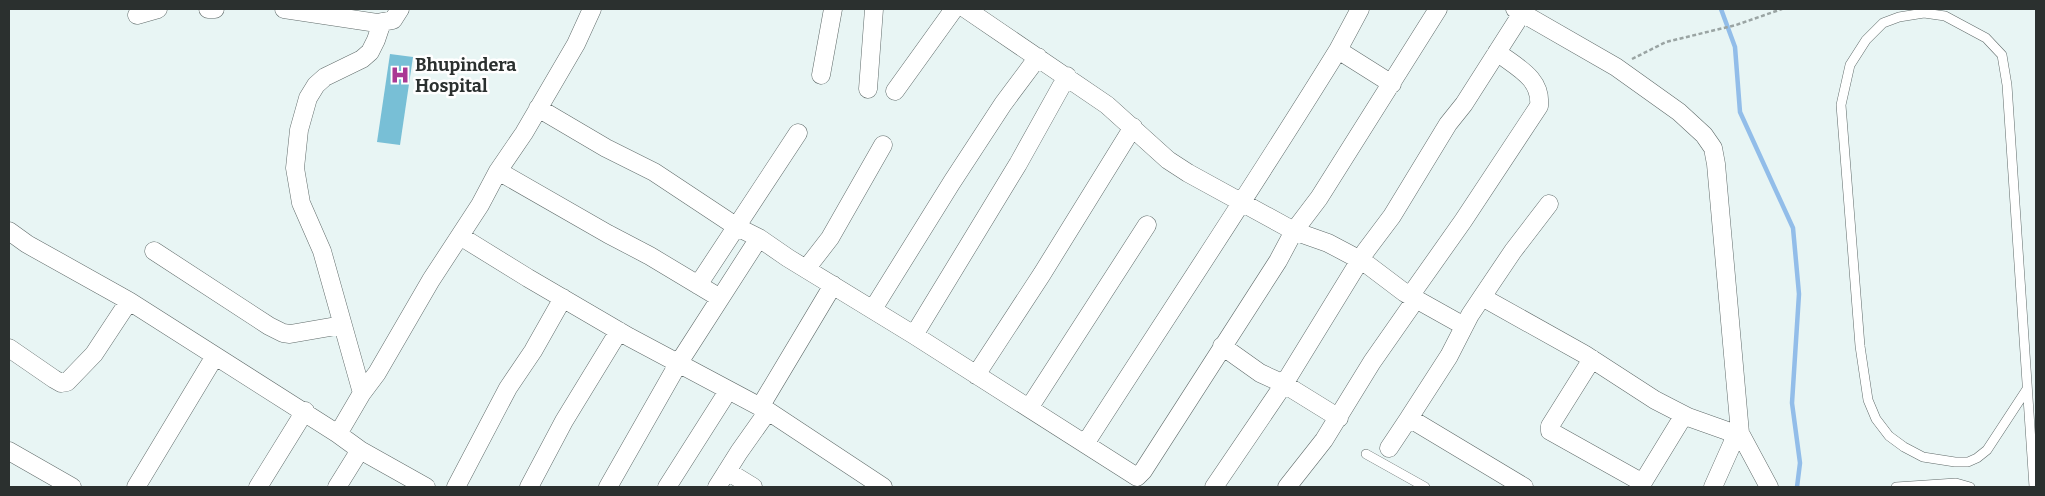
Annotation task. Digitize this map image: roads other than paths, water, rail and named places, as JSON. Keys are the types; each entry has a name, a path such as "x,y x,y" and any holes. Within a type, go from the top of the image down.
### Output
{"street":[{"path":"137,15 158,9"},
{"path":"208,9 215,9"},
{"path":"284,9 340,18 382,22 393,20 400,9"},
{"path":"338,434 362,393 377,373 498,171 524,133 576,44 592,9"},
{"path":"821,75 833,9"},
{"path":"868,89 874,9"},
{"path":"895,92 954,9"},
{"path":"966,9 1107,105 1168,160 1203,182 1294,232 1328,243 1361,260 1413,297 1464,326"},
{"path":"1085,444 1240,202 1271,158 1338,50 1360,9"},
{"path":"538,108 606,148 654,172 737,227 759,238 914,335 1134,476 1140,476 1278,261 1294,232 1319,198 1392,84 1438,9"},
{"path":"1214,487 1284,384 1361,260 1392,216 1448,124 1464,104 1497,52 1518,11 1616,67 1679,112 1704,135 1713,148 1716,164 1737,433 1769,487"},
{"path":"362,393 322,251 301,203 296,185 295,168 297,143 304,109 316,85 336,70 366,56 376,40 382,22"},
{"path":"1338,50 1392,84"},
{"path":"1287,487 1339,418 1413,297 1539,106 1540,96 1533,80 1497,52"},
{"path":"873,310 952,182 1003,104 1038,57"},
{"path":"914,335 1018,164 1067,76"},
{"path":"976,375 1042,274 1133,127"},
{"path":"698,285 798,132"},
{"path":"806,269 830,238 883,145"},
{"path":"498,171 720,298"},
{"path":"1389,448 1449,356 1464,326 1482,298 1513,251 1549,204"},
{"path":"1029,408 1147,225"},
{"path":"9,231 27,244 129,301 305,411 408,483 426,487"},
{"path":"460,236 619,331 764,409 883,487"},
{"path":"608,487 678,364 759,238"},
{"path":"154,251 269,326 283,333 304,333 342,325"},
{"path":"717,487 764,409 833,285"},
{"path":"456,487 508,388 533,351 563,298"},
{"path":"1482,298 1592,359 1655,400 1684,415 1737,433"},
{"path":"9,348 54,379 62,383 67,382 94,354 129,301"},
{"path":"529,487 564,421 619,331"},
{"path":"1222,346 1260,373 1284,384 1339,418"},
{"path":"136,487 215,356"},
{"path":"1592,359 1550,426 1550,431 1642,485 1684,415"},
{"path":"667,487 728,391"},
{"path":"258,487 305,411"},
{"path":"1409,418 1524,487"},
{"path":"1713,487 1737,433"},
{"path":"337,487 360,450"},
{"path":"9,451 51,482 72,487"},
{"path":"727,471 753,487"}],"lane":[{"path":"2027,389 1987,450 1978,458 1968,462 1923,457 1904,447 1889,436 1876,419 1868,400 1860,346 1841,104 1850,64 1866,40 1883,23 1899,17 1924,13 1946,16 1986,38 2002,55 2007,85 2034,487"},
{"path":"1366,454 1425,487"},
{"path":"1896,487 1956,483 1970,487"}],"waterway":[{"path":"1721,9 1735,47 1740,112 1793,228 1799,294 1792,403 1800,463 1797,487"}],"place":[{"name":"Bhupindera Hospital","path":"400,75"}]}
